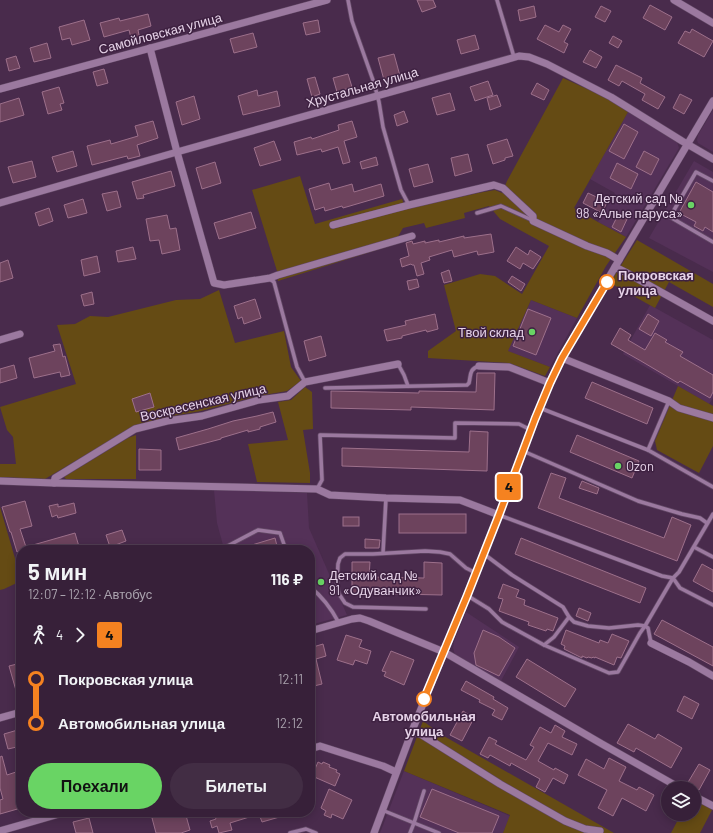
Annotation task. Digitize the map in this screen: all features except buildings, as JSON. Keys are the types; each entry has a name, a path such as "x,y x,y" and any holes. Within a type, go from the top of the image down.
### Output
{"street":[{"name":"Самойловская улица","path":"0,89 327,0"},
{"path":"674,0 713,23"},
{"path":"150,48 177,152 214,283 224,285 270,278 330,259 412,236"},
{"name":"Хрустальная улица","path":"0,203 519,56 529,57 547,64 611,97 713,158"},
{"path":"374,833 412,731 467,596 550,383 562,358 618,260 713,101"},
{"path":"333,225 494,185 503,188 533,216 533,221 587,246 607,253 618,260"},
{"path":"615,267 627,272 713,321"},
{"path":"0,340 20,334"},
{"path":"562,358 669,401 679,408 713,418"},
{"name":"Воскресенская улица","path":"54,483 55,478 135,429 167,421 202,416 259,400 288,396 305,382 398,364"},
{"path":"478,366 509,367 550,383"},
{"path":"0,481 317,489 330,495 460,500 499,515"},
{"path":"315,629 339,622 360,618 444,652 668,781"},
{"path":"651,644 689,662 713,676"},
{"path":"0,718 16,713"},
{"path":"412,731 422,735 500,784 564,820 585,829 600,831"},
{"path":"315,748 320,746 383,766 396,772"},
{"path":"701,800 713,806"},
{"path":"0,831 49,817"}],"lane":[{"path":"348,0 352,21 374,83 383,127 401,190 409,205"},
{"path":"497,0 514,57"},
{"path":"713,181 696,172 670,217 713,242"},
{"path":"477,213 501,206 533,221"},
{"path":"270,278 274,282 297,367 305,382"},
{"path":"398,364 408,386"},
{"path":"325,388 467,384 469,383 470,373 475,367 478,366"},
{"path":"648,450 669,401"},
{"path":"540,408 648,450 713,488"},
{"path":"317,489 322,480 320,435 455,438 456,423 519,424 531,430"},
{"path":"523,451 638,501 700,518 707,523"},
{"path":"383,553 386,498"},
{"path":"467,596 489,609 502,622 544,645 609,673 618,672 673,578 679,572 713,514"},
{"path":"499,515 662,576 673,578 680,588 713,605"},
{"path":"230,545 258,530 280,533 284,545"},
{"path":"694,547 713,557"},
{"path":"426,609 353,607 345,603 339,594 337,584 338,564 340,558 345,554 425,551 440,552 450,554 466,568 476,573"},
{"path":"483,554 512,575 563,607 574,622 588,626 609,628 638,625 646,626"},
{"path":"315,591 321,596 335,614 339,622"},
{"path":"544,645 554,637 569,617"},
{"path":"646,626 648,628 651,644"},
{"path":"410,833 424,791"},
{"path":"382,810 439,833"},
{"path":"290,833 306,829 316,833"}],"shaded area":[{"path":"563,78 609,99 628,112 574,208 626,237 606,266 577,318 531,300 508,351 550,367 545,376 509,363 428,358 428,351 456,331 444,285 480,274 495,276 522,294 549,246 500,219 489,206 464,213 465,218 426,228 424,223 403,228 393,245 278,281 277,271 252,190 300,176 315,224 402,199 406,209 495,190 502,193 507,181"},
{"path":"713,110 713,152 698,143 697,140 698,135"},
{"path":"628,112 677,142 679,148 626,237 598,222 615,193 590,179"},
{"name":"Детский сад № 98 «Алые паруса»","path":"694,161 713,172 713,272 649,238"},
{"path":"637,240 713,284 713,307 669,282 655,308 610,283"},
{"path":"219,290 235,343 284,331 291,367 301,381 287,391 258,396 134,426 45,479 0,477 0,464 16,464 13,437 7,430 0,407 76,384 57,325 75,324 90,316 108,317 176,300 200,299"},
{"path":"531,300 577,318 550,367 507,351"},
{"path":"650,305 713,340 713,398 709,404 623,354"},
{"path":"678,386 713,406 713,446 699,473 657,450 655,441"},
{"path":"305,387 312,392 313,429 303,430 310,473 310,483 257,482 248,444 288,440 278,402 291,400"},
{"path":"136,435 136,479 66,479 64,477 128,438"},
{"name":"Детский сад № 91 «Одуванчик»","path":"214,490 307,493 309,528 347,615 315,624 315,545 223,545 217,523"},
{"path":"0,507 16,562 16,583 0,590"},
{"path":"466,612 519,647 501,681 455,655 453,648 454,642"},
{"path":"423,721 442,735 614,833 503,833 510,815 404,771"},
{"path":"404,771 510,816 503,833 380,833"},
{"path":"701,803 712,810 700,833 671,833 677,821 701,821"}],"bus line":[{"name":"4","path":"424,699 467,596 550,383 562,358 607,282"}],"place":[{"name":"Детский сад № 98 «Алые паруса»","path":"691,205"},
{"name":"Покровская улица","path":"607,282"},
{"name":"Твой склад","path":"532,332"},
{"name":"Ozon","path":"618,466"},
{"name":"Детский сад № 91 «Одуванчик»","path":"321,582"},
{"name":"Автомобильная улица","path":"424,699"}]}
